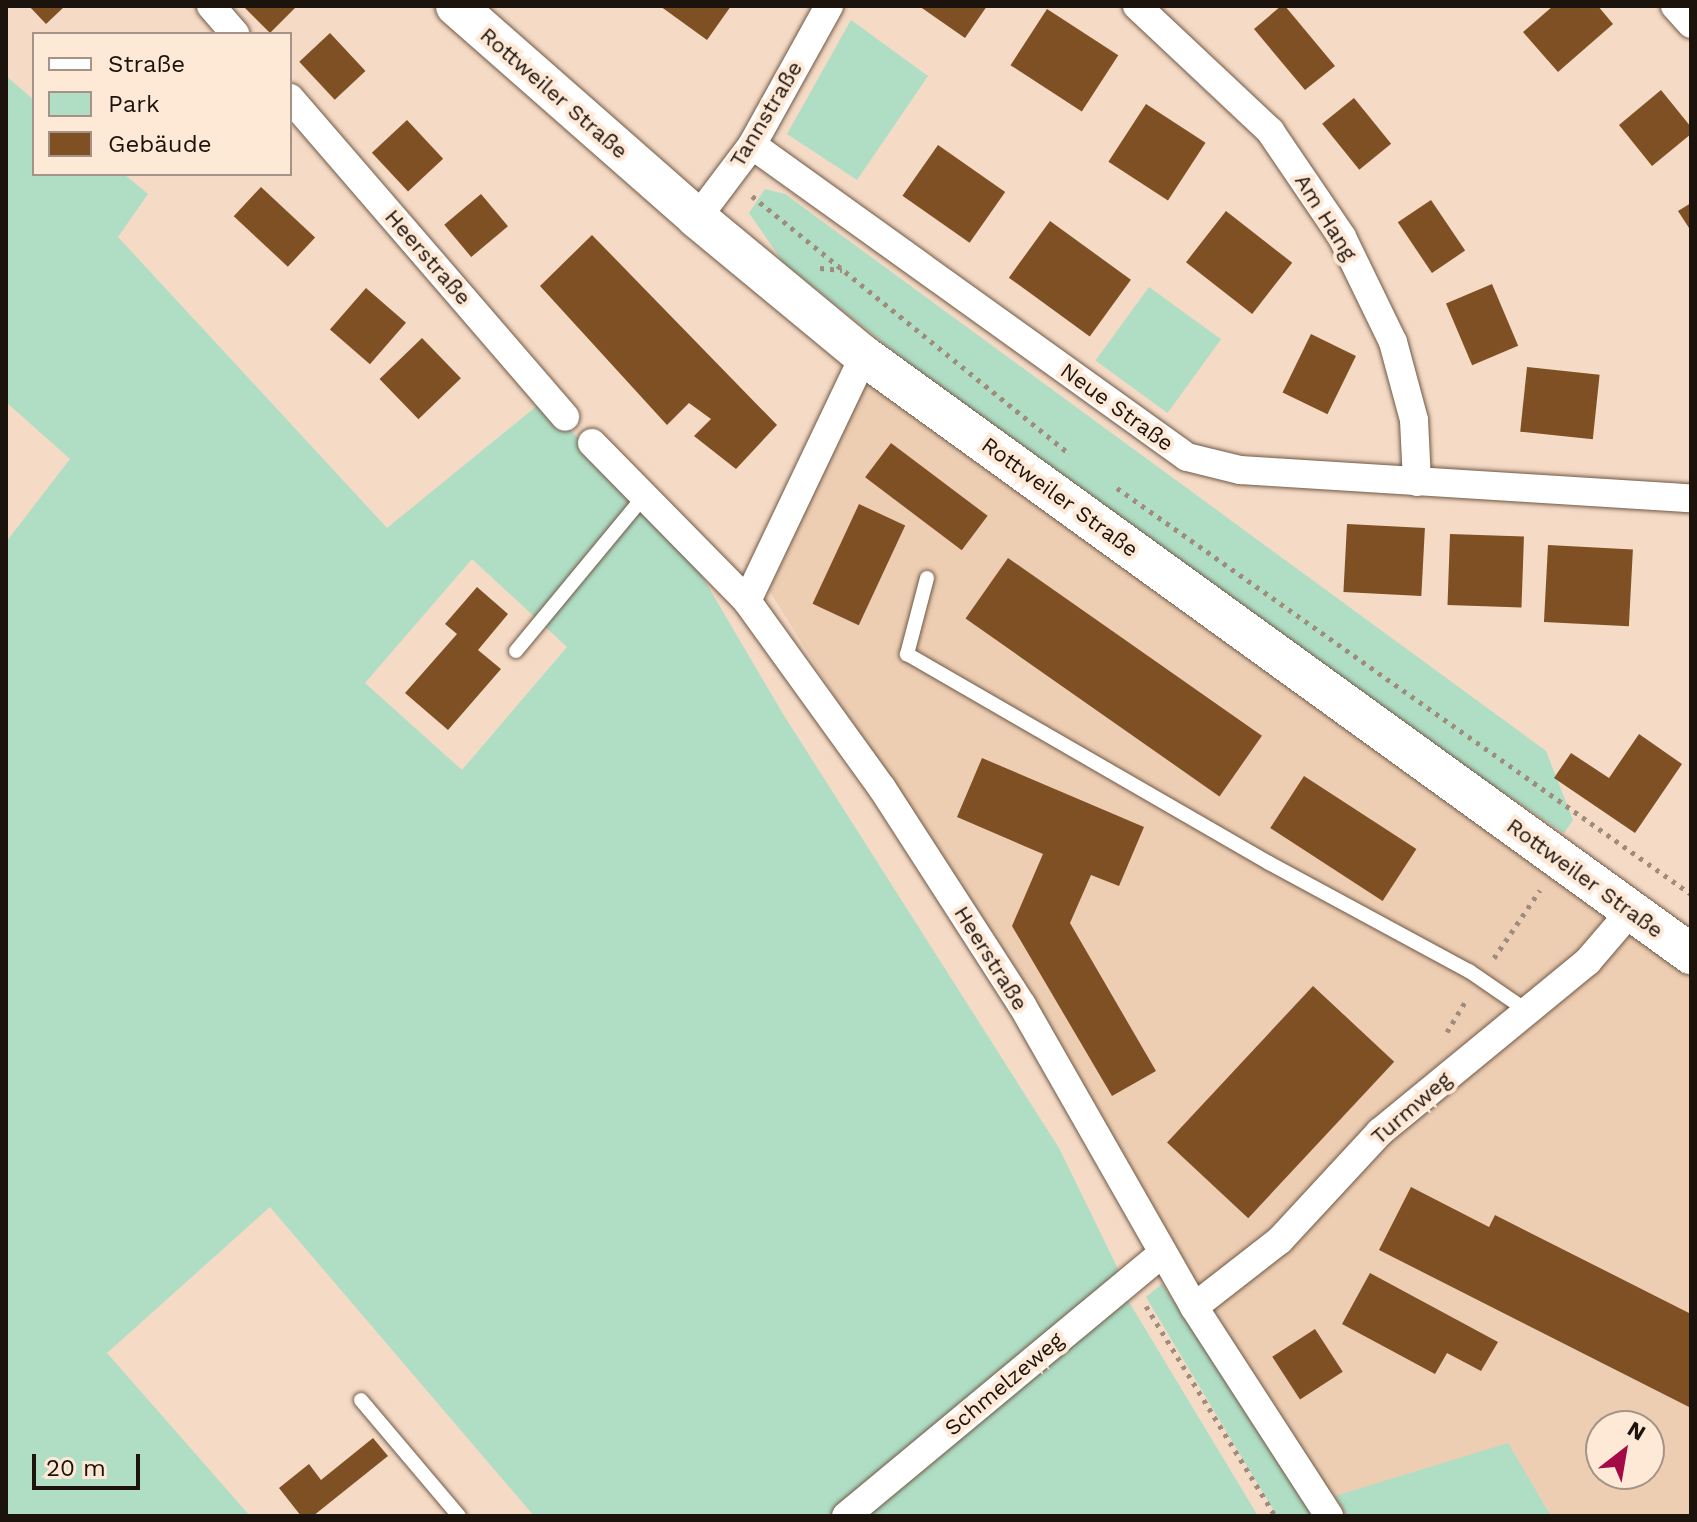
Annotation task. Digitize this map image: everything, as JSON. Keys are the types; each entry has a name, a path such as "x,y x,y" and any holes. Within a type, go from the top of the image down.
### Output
{"street":[{"path":"211,6 233,32"},
{"name":"Tannstraße","path":"697,218 752,145 829,6"},
{"name":"Am Hang","path":"1137,6 1270,131 1342,237 1393,342 1414,420 1417,482"},
{"path":"1675,6 1691,24"},
{"name":"Rottweiler Straße","path":"473,15 697,218 864,356 1691,954"},
{"name":"Heerstraße","path":"292,100 565,417"},
{"name":"Neue Straße","path":"752,145 1187,457 1240,470 1691,498"},
{"path":"747,601 864,356"},
{"name":"Heerstraße","path":"592,443 747,601 882,788 1022,1005 1194,1307 1329,1516"},
{"name":"Turmweg","path":"1194,1307 1280,1240 1380,1132 1588,961 1630,912"},
{"name":"Schmelzeweg","path":"846,1516 1163,1253"}],"lane":[{"path":"516,651 644,496"},
{"path":"927,578 907,654 1269,863 1469,971 1526,1010"},
{"path":"361,1400 459,1516"}],"path":[{"path":"728,176 1072,455"},
{"path":"1110,483 1691,894"},
{"path":"1130,1280 1275,1516"}],"shaded area":[{"path":"869,374 1691,967 1691,1516 1341,1516 769,590"}],"green space":[{"path":"851,20 928,76 857,180 787,134"},
{"path":"6,76 32,98 32,176 126,176 148,194 118,237 387,528 543,401 692,559 783,714 1059,1148 1123,1279 838,1516 534,1516 270,1207 107,1353 250,1516 6,1516 6,542 70,459 6,402","holes":["472,559 567,647 462,770 365,683"]},
{"path":"765,189 785,194 1546,751 1573,820 1564,833 1299,656 1018,451 783,262 749,213"},
{"path":"1149,287 1221,339 1168,413 1096,361"},
{"path":"1162,1284 1318,1516 1277,1516 1146,1297"},
{"path":"1123,1292 1258,1516 859,1516"},
{"path":"1508,1443 1551,1516 1348,1516 1335,1496"}],"building":[{"path":"29,6 65,6 46,24"},
{"path":"243,6 297,6 271,32"},
{"path":"660,6 731,6 707,40"},
{"path":"919,6 987,6 965,38"},
{"path":"1285,6 1335,66 1305,90 1254,29"},
{"path":"1553,6 1598,6 1613,24 1558,72 1523,32"},
{"path":"1047,9 1118,55 1082,111 1011,65"},
{"path":"330,33 365,71 335,100 299,62"},
{"path":"1661,90 1691,127 1691,134 1652,166 1619,125"},
{"path":"1354,98 1391,144 1359,170 1322,124"},
{"path":"1146,104 1206,143 1168,201 1108,162"},
{"path":"407,120 443,159 408,191 372,153"},
{"path":"938,145 1005,192 970,243 902,196"},
{"path":"261,187 315,237 288,267 234,216"},
{"path":"481,194 508,226 471,257 444,225"},
{"path":"1431,200 1465,251 1432,273 1398,222"},
{"path":"1691,203 1691,231 1678,211"},
{"path":"1226,211 1292,263 1252,314 1186,262"},
{"path":"1050,221 1131,280 1090,336 1009,278"},
{"path":"592,235 777,425 736,469 694,436 711,419 689,403 667,425 540,286"},
{"path":"1492,284 1518,346 1472,365 1446,304"},
{"path":"366,288 406,323 370,364 330,330"},
{"path":"1311,334 1356,356 1327,414 1283,392"},
{"path":"422,338 461,378 418,419 380,379"},
{"path":"1527,367 1600,375 1593,439 1520,432"},
{"path":"891,443 988,516 962,550 865,477"},
{"path":"859,504 905,526 859,625 813,604"},
{"path":"1347,524 1425,528 1421,596 1343,592"},
{"path":"1450,534 1524,537 1521,608 1448,605"},
{"path":"1548,545 1633,549 1629,626 1544,622"},
{"path":"1008,558 1262,736 1219,796 966,619"},
{"path":"477,587 508,614 478,650 501,669 448,730 405,693 457,634 445,624"},
{"path":"1639,734 1682,764 1635,833 1554,778 1571,753 1609,778"},
{"path":"982,758 1144,827 1119,886 1091,875 1070,923 1156,1071 1112,1096 1012,926 1043,854 957,817"},
{"path":"1304,776 1416,849 1383,901 1270,828"},
{"path":"1313,986 1394,1062 1248,1218 1167,1143"},
{"path":"1411,1187 1489,1227 1495,1215 1691,1314 1691,1408 1379,1250"},
{"path":"1370,1273 1498,1342 1481,1371 1447,1353 1435,1374 1342,1324"},
{"path":"1315,1329 1343,1372 1300,1400 1272,1357"},
{"path":"373,1438 388,1456 313,1516 301,1516 279,1488 309,1464 321,1480"}]}
